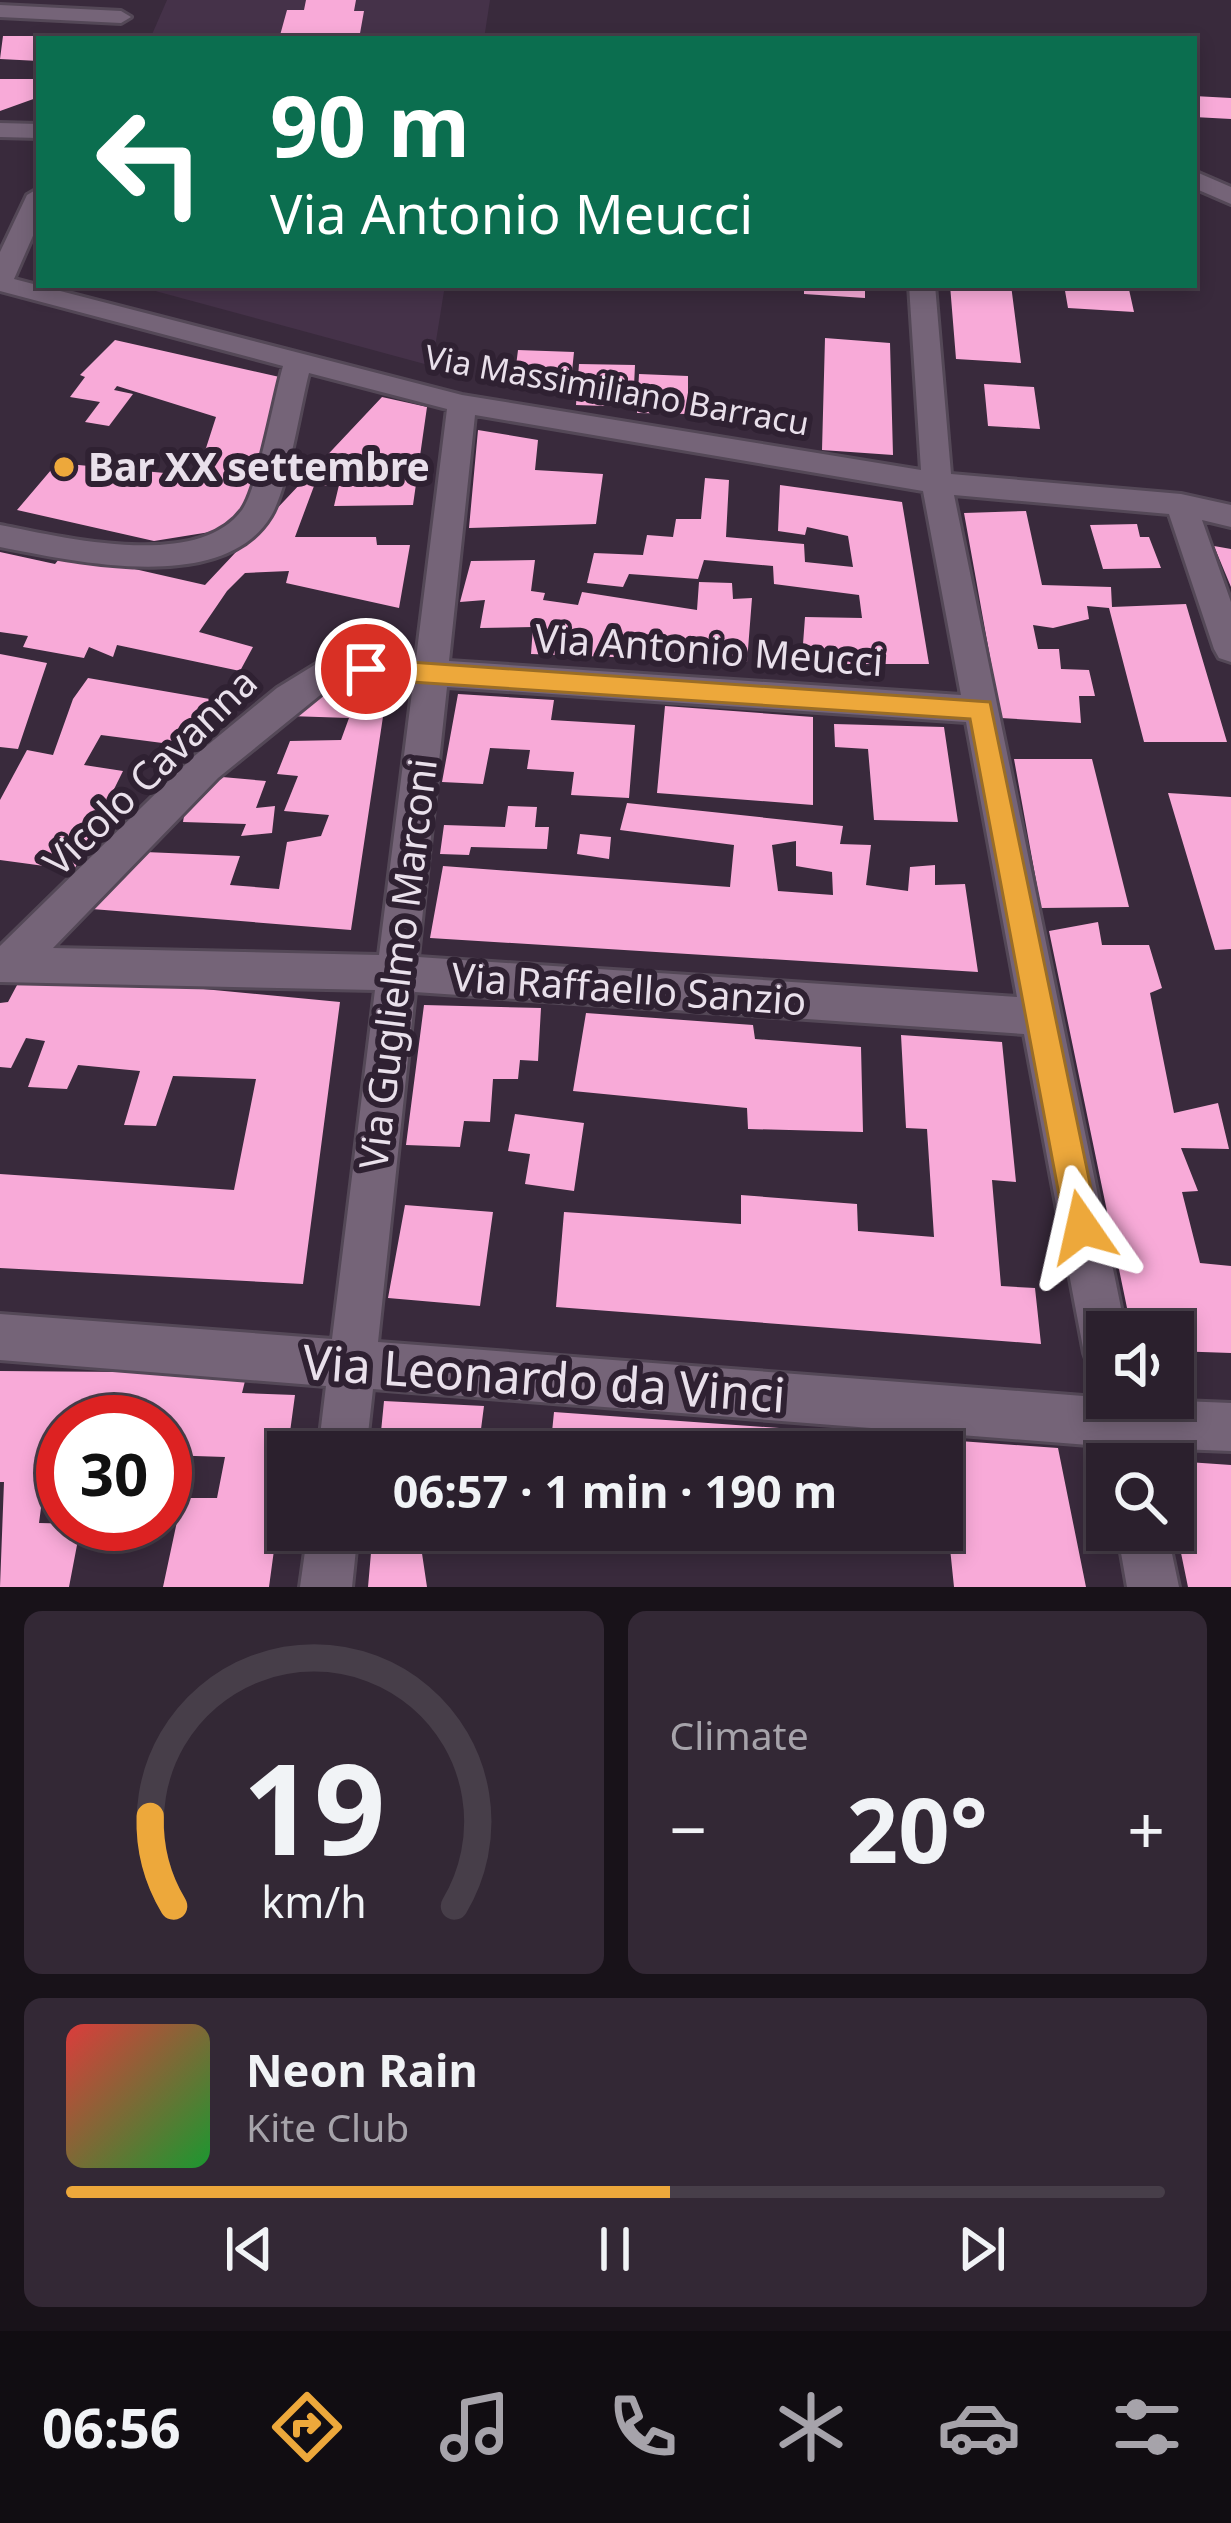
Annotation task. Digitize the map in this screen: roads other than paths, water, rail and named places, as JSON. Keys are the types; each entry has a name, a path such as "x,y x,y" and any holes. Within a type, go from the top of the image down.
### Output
{"street":[{"path":"0,11 125,9 112,36"},
{"path":"0,130 36,130"},
{"path":"1197,176 1231,176"},
{"path":"1197,178 1231,197"},
{"path":"0,281 36,201"},
{"name":"Via Massimiliano Barracu","path":"0,281 462,404 937,483 1181,505 1231,516"},
{"path":"922,288 937,483 1099,1311"},
{"path":"0,536 87,553 199,553 225,543 258,512 298,361"},
{"name":"Via Guglielmo Marconi","path":"344,1431 462,404"},
{"path":"1181,505 1231,649"},
{"name":"Vicolo Cavanna","path":"6,964 276,704 334,666 431,675"},
{"name":"Via Antonio Meucci","path":"431,675 981,710"},
{"name":"Via Raffaello Sanzio","path":"6,964 397,973 1041,1017"},
{"name":"Via Leonardo da Vinci","path":"0,1337 1122,1428 1231,1427"},
{"path":"326,1587 330,1551"},
{"path":"1146,1551 1153,1587"}],"place":[{"name":"Bar XX settembre","path":"64,467"}]}
